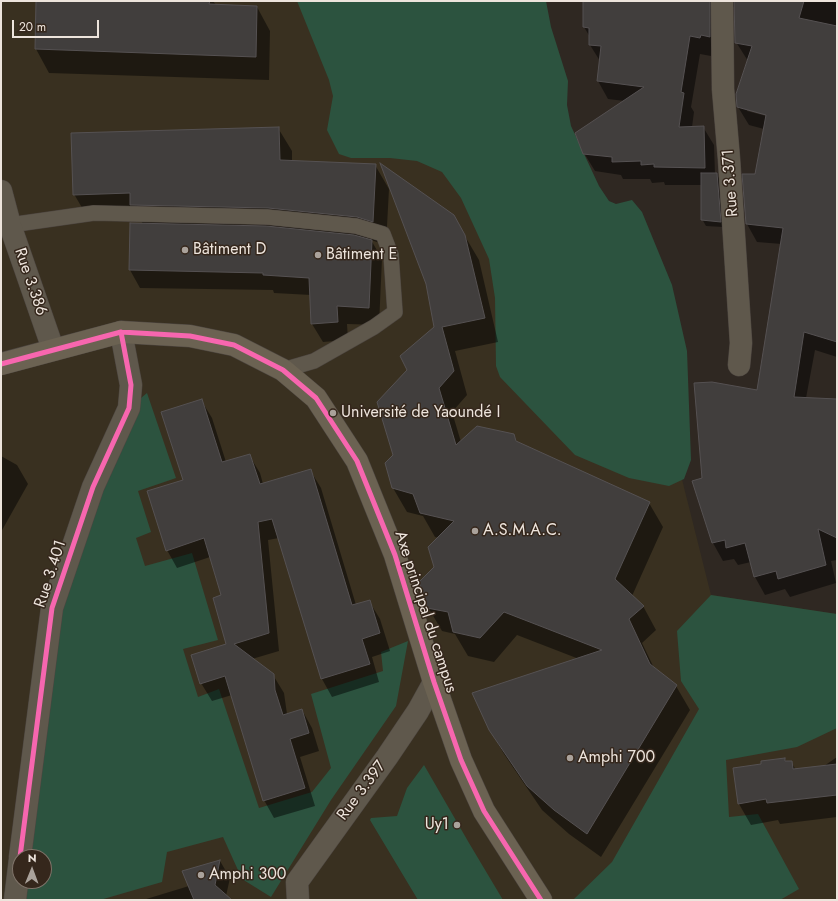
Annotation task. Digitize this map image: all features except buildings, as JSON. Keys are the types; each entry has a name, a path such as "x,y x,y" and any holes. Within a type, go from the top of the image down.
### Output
{"street":[{"name":"Rue 3.371","path":"722,1 723,89 741,343 739,365"},
{"name":"Rue 3.386","path":"1,191 10,225 53,349"},
{"name":"Axe principal du campus","path":"1,364 121,332 190,336 234,345 283,370 316,398 357,461 395,555 434,682 461,760 484,811 542,900"},
{"name":"Rue 3.401","path":"21,849 52,608 93,487 129,408 132,385 121,332"},
{"name":"Rue 3.397","path":"298,900 297,882 387,757 418,711 434,682"},
{"name":"Rue 3.401","path":"15,900 16,889"}],"lane":[{"path":"10,225 94,214 259,217 356,226 383,234 391,255 395,312 374,327 314,361 283,370"}],"shaded area":[{"name":"Université de Yaoundé I","path":"1,1 464,1 620,232 711,595 837,614 837,900 1,900"}],"green space":[{"path":"297,1 546,1 551,27 568,81 567,105 571,126 599,186 609,201 616,204 632,200 642,212 672,285 687,351 691,460 684,479 669,486 629,478 575,455 500,377 496,366 495,298 489,259 461,198 442,172 417,161 390,158 351,158 339,154 327,130 333,96 329,80"},
{"path":"147,393 176,478 138,491 151,532 136,538 145,566 192,553 218,640 183,649 198,697 219,689 259,808 312,792 331,768 311,694 383,671 381,652 408,641 396,706 331,800 271,897 242,879 223,837 167,852 162,882 100,900 15,900 18,889 52,889 52,849 21,849 52,608 129,408"},
{"path":"711,595 837,614 837,728 797,747 726,760 729,817 758,814 799,889 780,900 573,900 612,862 699,709 681,681 677,631"},
{"path":"424,765 503,900 418,900 370,820 371,818 397,816 407,788"}],"cycle path":[{"path":"1,364 121,332 190,336 234,345 283,370 316,398 357,461 395,555 434,682 461,760 484,811 541,900"},
{"path":"21,849 52,608 93,487 129,408 131,385 121,332"}],"place":[{"name":"Bâtiment D","path":"185,250"},
{"name":"Bâtiment E","path":"318,255"},
{"name":"Université de Yaoundé I","path":"333,413"},
{"name":"A.S.M.A.C.","path":"475,531"},
{"name":"Amphi 700","path":"570,758"},
{"name":"Uy1","path":"457,825"},
{"name":"Amphi 300","path":"201,875"}]}
